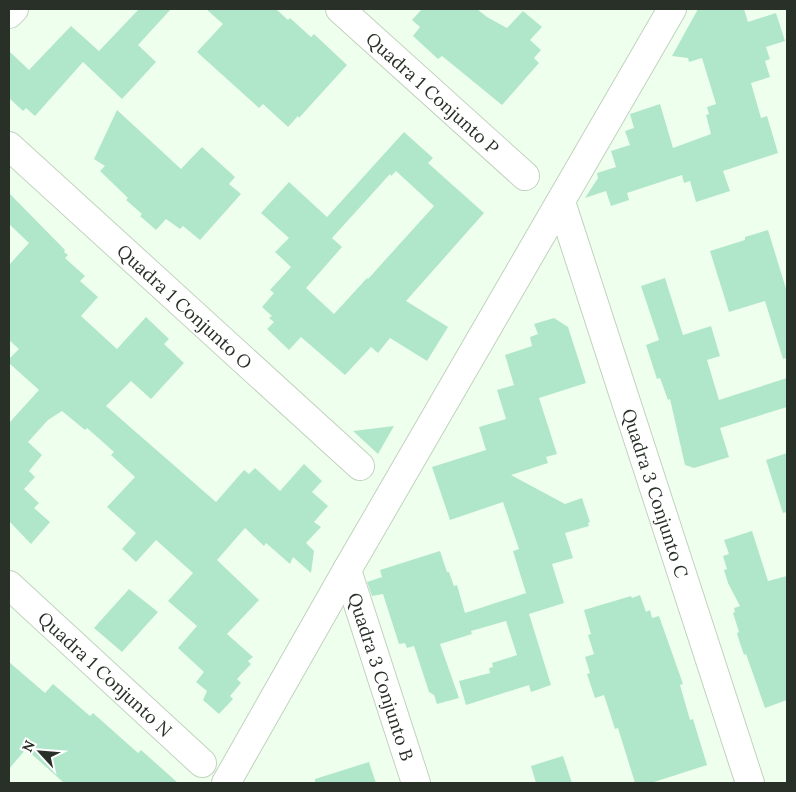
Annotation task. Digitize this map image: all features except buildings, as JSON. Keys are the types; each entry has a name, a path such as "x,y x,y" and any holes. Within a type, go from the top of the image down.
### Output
{"street":[{"path":"9,14 14,9"},
{"name":"Quadra 1 Conjunto P","path":"340,9 525,176"},
{"path":"226,783 346,570 672,9"},
{"name":"Quadra 1 Conjunto O","path":"9,146 360,466"},
{"name":"Quadra 3 Conjunto C","path":"561,202 750,783"},
{"name":"Quadra 3 Conjunto B","path":"346,570 416,783"},
{"name":"Quadra 1 Conjunto N","path":"9,585 202,763"}]}
